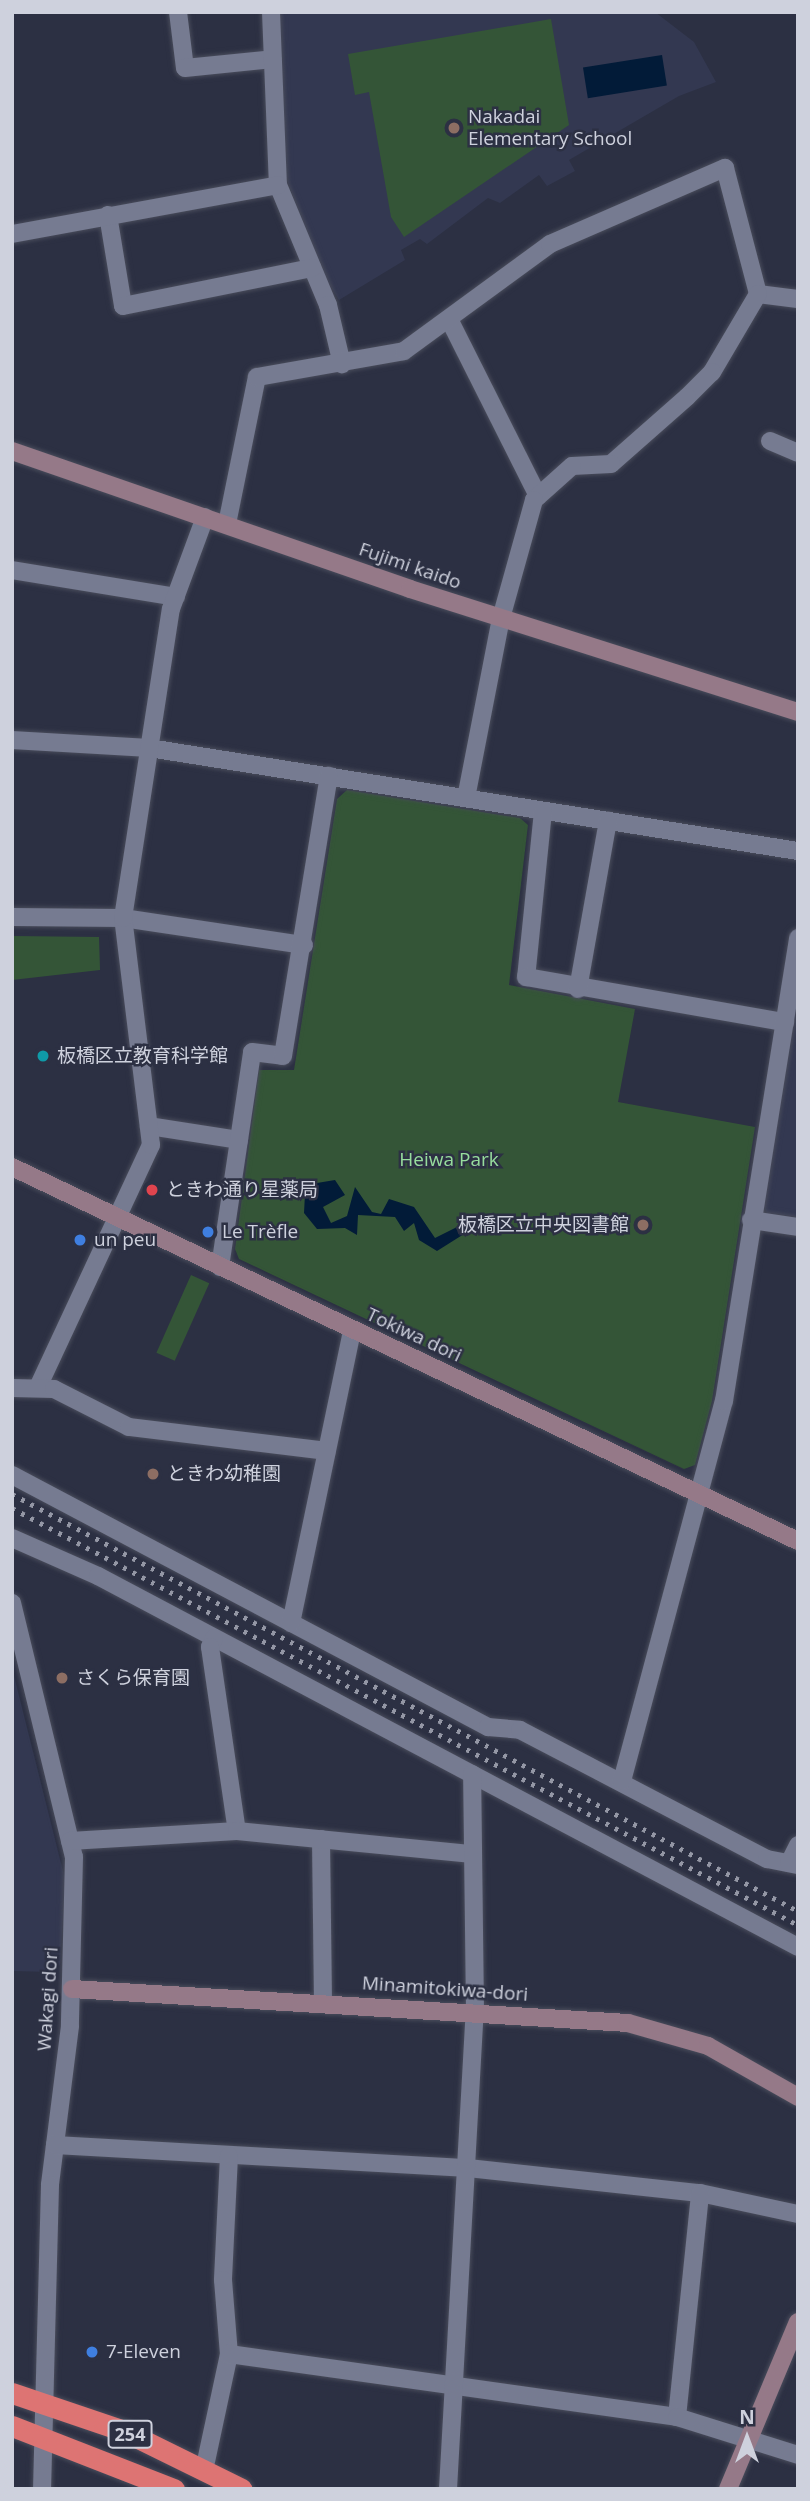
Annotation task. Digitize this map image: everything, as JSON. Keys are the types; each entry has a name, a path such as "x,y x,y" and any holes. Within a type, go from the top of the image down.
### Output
{"highway":[{"name":"254","path":"12,2393 205,2466 242,2489"},
{"name":"254","path":"12,2426 174,2489"}],"street":[{"path":"177,12 185,68 273,59"},
{"path":"271,12 278,185 313,268 342,364"},
{"path":"227,524 257,377 404,351 550,244 725,168 758,294 712,372 687,397 611,464 572,466 538,496 501,618 466,798"},
{"path":"12,234 278,185"},
{"path":"108,215 123,306 313,268"},
{"path":"758,294 798,299"},
{"path":"449,319 538,496"},
{"path":"770,441 798,453"},
{"name":"Fujimi kaido","path":"12,451 501,618 798,712"},
{"path":"39,1385 119,1219 151,1145 123,918 176,597 205,516"},
{"path":"12,570 176,597"},
{"path":"12,740 149,748 798,851"},
{"path":"220,1267 252,1052 283,1056 304,946 329,776"},
{"path":"543,811 524,970 537,983 785,1022"},
{"path":"578,989 608,821"},
{"path":"12,917 123,918 304,946"},
{"path":"622,1781 724,1401 798,938"},
{"path":"149,1126 239,1140"},
{"name":"Tokiwa dori","path":"12,1167 798,1541"},
{"path":"751,1220 798,1227"},
{"path":"291,1623 352,1330"},
{"path":"12,1388 39,1385 130,1427 327,1451"},
{"path":"12,1475 488,1727 520,1730 767,1859 793,1864 798,1845"},
{"path":"12,1538 31,1541 798,1947"},
{"name":"Wakagi dori","path":"12,1605 70,1841 72,1989 55,2145 40,2403 42,2489"},
{"path":"214,1638 210,1647 237,1831"},
{"path":"448,2489 457,2386 475,2011 470,1854 472,1774"},
{"path":"70,1841 237,1831 470,1854"},
{"path":"321,1839 323,2003"},
{"name":"Minamitokiwa-dori","path":"72,1989 475,2011 669,2031 798,2097"},
{"path":"55,2145 468,2168 700,2193 798,2214"},
{"path":"205,2466 229,2354 223,2280 229,2156"},
{"path":"677,2417 700,2193"},
{"path":"728,2489 798,2322"},
{"path":"229,2354 677,2417 750,2436 798,2455"}],"shaded area":[{"name":"Nakadai Elementary School","path":"279,12 655,12 694,42 716,82 679,96 569,160 575,171 547,186 539,175 500,203 488,198 427,244 420,239 401,250 405,260 339,300 319,268 286,177"},
{"path":"662,55 667,86 588,98 583,68"},
{"path":"798,983 798,1217 767,1213 762,1204"},
{"path":"335,1180 345,1195 323,1207 331,1223 347,1216 355,1187 372,1212 381,1214 389,1199 414,1207 435,1238 459,1226 464,1234 437,1251 419,1240 414,1223 404,1231 395,1217 358,1215 357,1235 345,1228 317,1229 304,1213 305,1194 311,1184"},
{"path":"12,1668 65,1879 60,1965 51,1972 12,1971"}],"green space":[{"path":"551,19 569,125 404,237 391,217 369,92 355,95 348,54"},
{"name":"Heiwa Park","path":"347,790 520,818 528,825 509,985 635,1009 618,1102 755,1127 712,1401 695,1465 684,1469 239,1259 235,1249 259,1070 294,1070 337,799"},
{"path":"12,936 99,937 100,970 12,980"},
{"path":"191,1275 209,1283 175,1361 156,1353"}],"railway":[{"path":"12,1494 798,1911"},
{"path":"12,1508 798,1925"}],"place":[{"name":"Nakadai Elementary School","path":"454,128"},
{"name":"板橋区立教育科学館","path":"43,1056"},
{"name":"ときわ通り星薬局","path":"152,1190"},
{"name":"板橋区立中央図書館","path":"643,1225"},
{"name":"Le Trèfle","path":"208,1232"},
{"name":"un peu","path":"80,1240"},
{"name":"ときわ幼稚園","path":"153,1474"},
{"name":"さくら保育園","path":"62,1678"},
{"name":"7-Eleven","path":"92,2352"}]}
